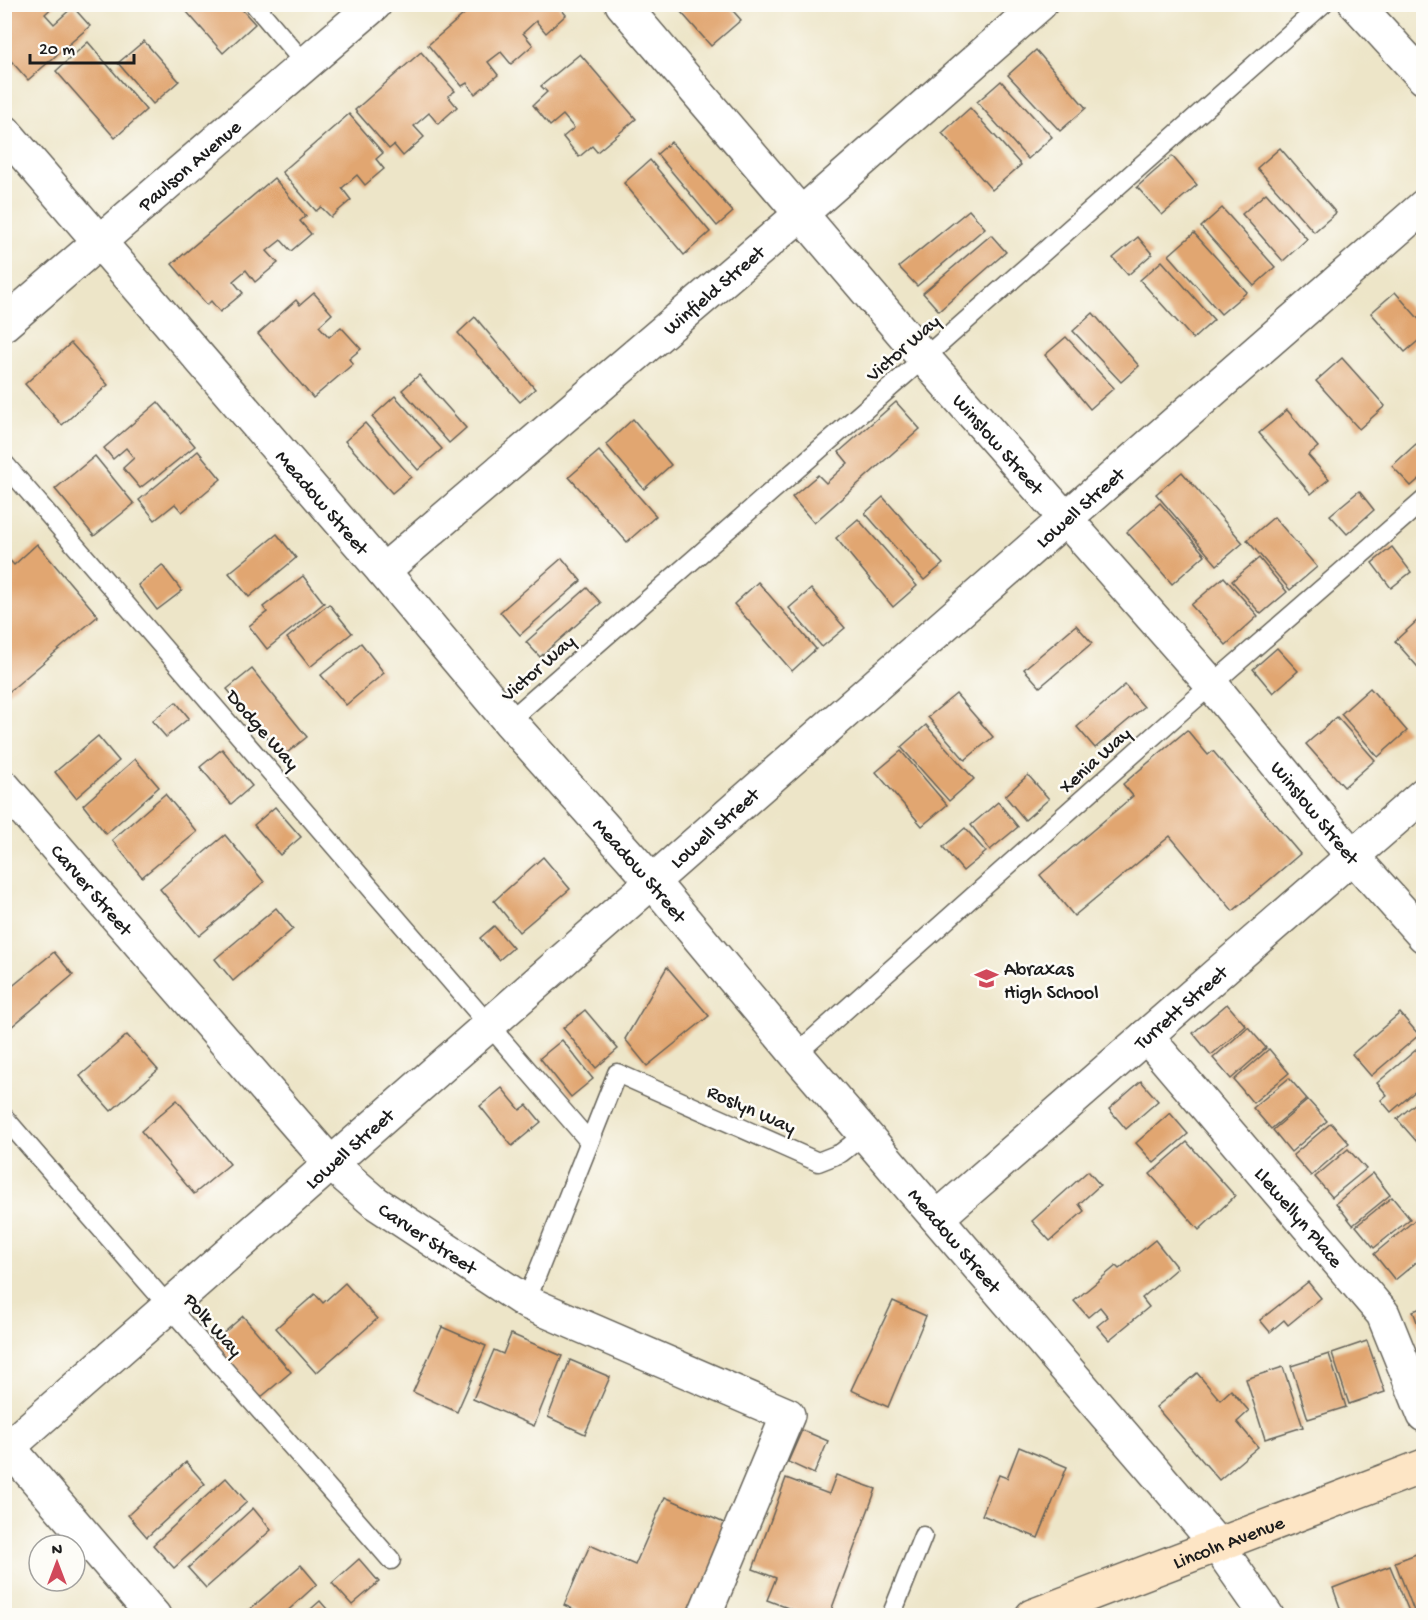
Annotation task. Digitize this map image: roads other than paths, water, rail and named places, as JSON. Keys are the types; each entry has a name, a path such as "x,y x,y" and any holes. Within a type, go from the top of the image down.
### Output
{"street":[{"name":"Paulson Avenue","path":"4,324 375,4"},
{"name":"Winslow Street","path":"622,4 924,358 1212,685 1353,856 1424,936"},
{"name":"Winfield Street","path":"384,571 801,214 1040,4"},
{"path":"1356,4 1424,78"},
{"name":"Meadow Street","path":"4,131 384,571 509,721 651,880 1218,1546 1267,1616"},
{"name":"Lowell Street","path":"6,1446 168,1307 490,1025 651,880 1424,206"},
{"name":"Carver Street","path":"4,787 331,1164 376,1203 526,1302 788,1415 704,1616"},
{"name":"Turrett Street","path":"937,1218 1424,794"},
{"name":"Llewellyn Place","path":"1146,1036 1383,1314 1424,1415"},
{"path":"6,1446 154,1616"},
{"name":"Lincoln Avenue","path":"1032,1616 1424,1466"}],"lane":[{"path":"254,4 306,65"},
{"name":"Victor Way","path":"509,721 924,358 1323,4"},
{"name":"Dodge Way","path":"4,463 588,1140"},
{"name":"Xenia Way","path":"796,1053 1424,500"},
{"name":"Roslyn Way","path":"588,1140 617,1072 818,1162 841,1153 865,1134"},
{"name":"Polk Way","path":"4,1117 391,1560"},
{"path":"526,1302 588,1140"},
{"path":"891,1616 923,1536"}],"place":[{"name":"Abraxas High School","path":"986,979"}]}
